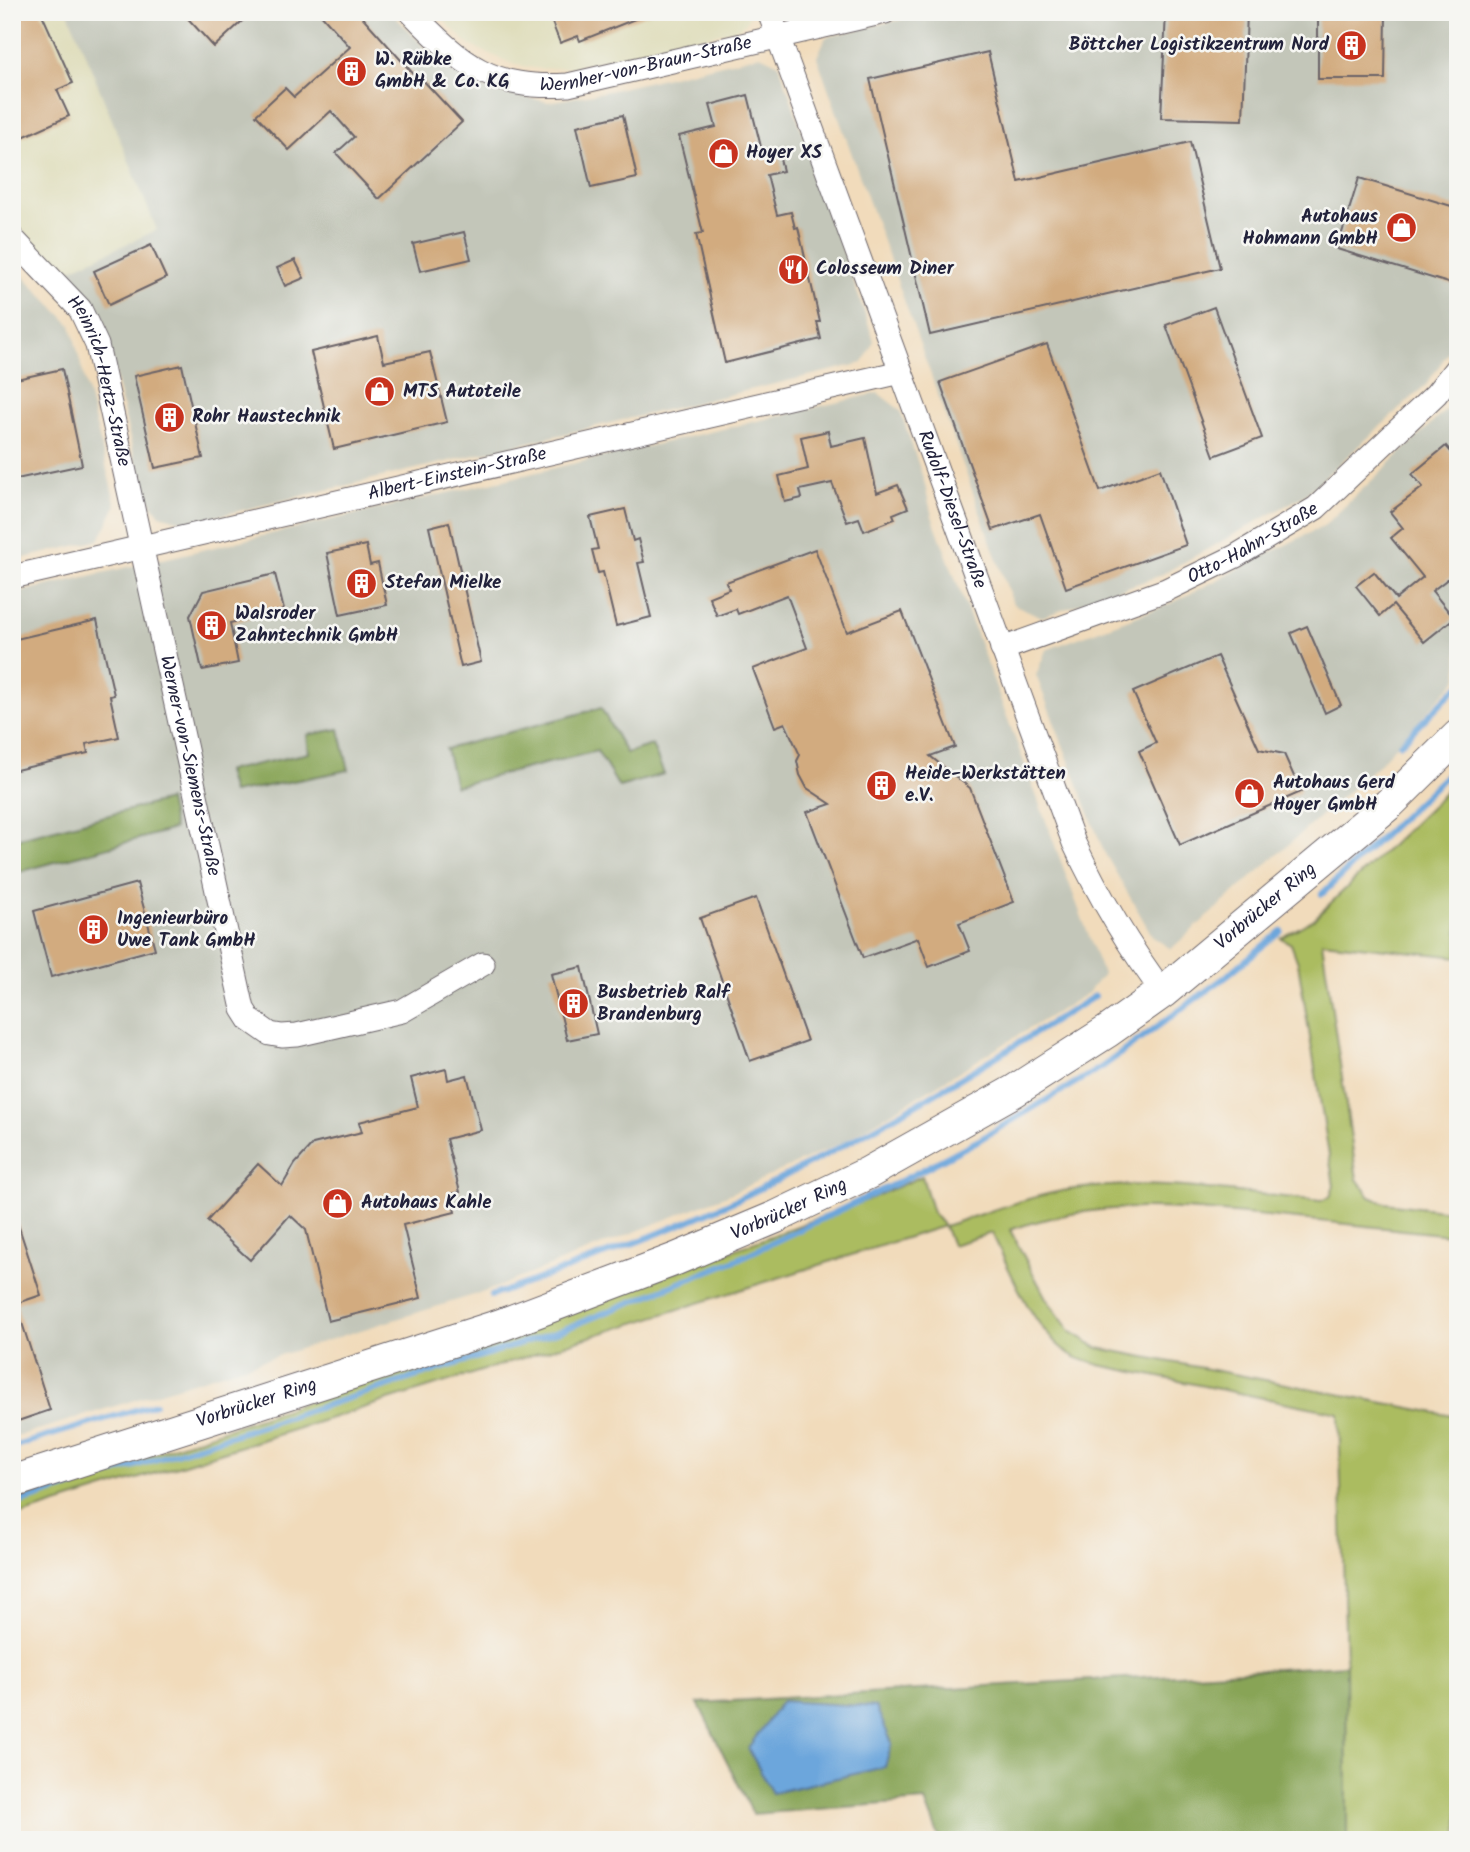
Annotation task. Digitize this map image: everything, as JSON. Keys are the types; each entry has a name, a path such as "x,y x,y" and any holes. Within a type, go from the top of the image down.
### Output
{"main road":[{"name":"Vorbrücker Ring","path":"12,1482 500,1325 676,1259 776,1217 868,1173 1014,1091 1163,992 1389,804 1458,736"}],"street":[{"name":"Wernher-von-Braun-Straße","path":"411,12 443,45 482,73 509,83 538,87 568,85 885,12"},
{"name":"Rudolf-Diesel-Straße","path":"769,12 1074,843 1118,927 1163,992"},
{"name":"Heinrich-Hertz-Straße","path":"12,238 80,309 97,345 141,549"},
{"name":"Otto-Hahn-Straße","path":"1002,649 1166,590 1236,556 1316,508 1436,394 1458,366"},
{"name":"Albert-Einstein-Straße","path":"12,577 901,372"},
{"name":"Werner-von-Siemens-Straße","path":"141,549 243,1009 250,1020 259,1028 282,1036 402,1012 483,964"}],"shaded area":[{"path":"12,12 68,12 158,230 60,274 12,230"},
{"path":"68,12 391,12 442,66 493,91 549,102 609,91 760,55 779,64 874,341 863,363 188,523 160,515 142,490 110,354 60,274 157,230"},
{"path":"435,12 750,12 746,23 735,30 573,67 541,69 515,65 469,45"},
{"path":"933,12 1458,12 1458,338 1426,385 1305,495 1159,576 1042,617 1013,604 817,57 826,37"},
{"path":"12,264 71,325 116,506 99,540 12,561"},
{"path":"878,393 900,410 924,481 932,516 1103,974 1088,993 843,1142 732,1193 487,1291 12,1438 12,594"},
{"path":"1458,394 1458,678 1378,765 1171,949 1153,937 1104,852 1036,675 1046,650 1172,603 1325,525 1448,408"}],"green space":[{"path":"601,708 626,753 652,745 664,774 619,787 597,751 455,786 446,749"},
{"path":"339,729 349,770 232,793 226,771 309,753 307,735"},
{"path":"1458,778 1458,957 1322,942 1357,1179 1370,1197 1385,1203 1458,1212 1458,1236 1169,1208 1107,1209 1075,1213 1010,1230 1046,1298 1070,1331 1098,1348 1458,1417 1458,1840 1347,1840 1346,1665 1339,1413 1099,1365 1076,1357 1059,1346 1035,1318 992,1233 952,1245 944,1226 1042,1195 1105,1186 1198,1188 1321,1201 1330,1197 1334,1186 1298,963 1291,944 1281,938 1314,919"},
{"path":"168,800 174,829 12,874 12,840"},
{"path":"922,1176 933,1213 944,1226 12,1518 12,1501 507,1335 867,1200"},
{"path":"1346,1665 1347,1840 940,1840 925,1801 753,1814 698,1703"}],"water":[{"path":"782,1701 876,1707 892,1743 885,1767 772,1793 748,1748"}],"building":[{"path":"12,12 41,12 73,83 57,90 69,116 12,142"},
{"path":"182,12 252,12 214,47"},
{"path":"319,12 358,12 417,78 419,76 462,122 379,199 336,153 354,137 331,111 289,150 256,115 285,88 294,97 350,47"},
{"path":"548,12 650,13 580,41 578,36 560,43"},
{"path":"1166,12 1247,12 1243,120 1161,118"},
{"name":"Böttcher Logistikzentrum Nord","path":"1318,12 1386,12 1385,79 1318,79"},
{"path":"988,52 1019,182 1190,142 1220,268 930,335 870,79"},
{"path":"748,95 763,155 778,151 783,171 767,175 777,215 791,212 795,228 798,227 820,322 817,322 821,339 725,363 696,234 703,233 679,136 716,127 710,105"},
{"path":"623,115 637,178 591,188 577,126"},
{"name":"Autohaus Hohmann GmbH","path":"1359,178 1458,208 1458,286 1337,249"},
{"path":"464,232 471,259 420,271 413,244"},
{"path":"151,245 166,278 109,305 94,271"},
{"path":"295,260 304,278 285,286 277,268"},
{"path":"1214,307 1262,438 1214,456 1166,325"},
{"name":"MTS Autoteile","path":"378,336 384,362 430,352 447,422 334,449 311,352"},
{"path":"1047,344 1100,491 1160,469 1186,545 1066,588 1040,514 993,530 940,382"},
{"name":"Rohr Haustechnik","path":"182,365 203,458 155,468 134,376"},
{"path":"62,369 82,465 12,480 12,421 16,420 12,380"},
{"path":"828,431 831,446 865,438 877,493 898,485 908,508 893,514 895,519 864,531 859,518 847,522 832,483 800,490 802,498 785,502 779,476 808,469 801,437"},
{"path":"1446,446 1458,460 1458,571 1432,591 1454,618 1424,642 1393,605 1380,616 1356,586 1374,572 1396,599 1423,577 1391,538 1403,528 1390,512 1423,487 1412,474"},
{"path":"625,509 633,541 638,539 644,562 638,563 651,617 616,626 603,572 598,573 592,550 598,549 590,517"},
{"path":"449,522 481,662 461,667 429,527"},
{"name":"Stefan Mielke","path":"366,545 370,565 378,563 387,605 340,615 327,553"},
{"name":"Heide-Werkstätten e.V.","path":"815,549 847,632 902,611 955,747 930,756 970,788 1014,902 959,923 970,951 929,967 918,938 863,958 807,812 831,804 807,788 797,761 800,755 785,723 775,727 753,669 807,648 787,595 738,614 736,609 717,616 709,597 729,589 726,582"},
{"name":"Walsroder Zahntechnik GmbH","path":"275,574 284,610 230,623 238,663 202,670 190,616 203,591"},
{"path":"97,620 114,695 110,696 119,737 86,744 88,753 12,771 12,640"},
{"path":"1307,626 1341,705 1325,713 1291,633"},
{"path":"1217,656 1259,749 1284,754 1301,792 1180,845 1139,751 1156,743 1133,692"},
{"name":"Ingenieurbüro Uwe Tank GmbH","path":"137,883 155,949 51,977 34,911"},
{"path":"756,898 807,1041 750,1061 700,918"},
{"name":"Busbetrieb Ralf Brandenburg","path":"582,967 597,1034 567,1040 551,974"},
{"name":"Autohaus Kahle","path":"446,1069 448,1080 467,1075 481,1130 446,1139 460,1192 451,1194 455,1212 403,1225 421,1298 328,1321 306,1230 290,1215 250,1260 207,1221 258,1164 282,1186 295,1164 313,1144 362,1132 359,1122 418,1107 411,1078"},
{"path":"16,1218 41,1295 12,1305 12,1219"},
{"path":"16,1304 50,1410 12,1423 12,1305"}],"waterway":[{"path":"1400,744 1458,686"},
{"path":"1322,894 1458,764"},
{"path":"12,1505 557,1332 736,1260 901,1181 979,1140 1102,1067 1224,978 1281,931"},
{"path":"491,1296 654,1235 794,1172 968,1074 1095,996"},
{"path":"12,1447 155,1404"}],"place":[{"name":"Böttcher Logistikzentrum Nord","path":"1352,45"},
{"name":"W. Rübke GmbH & Co. KG","path":"352,71"},
{"name":"Hoyer XS","path":"723,153"},
{"name":"Autohaus Hohmann GmbH","path":"1401,228"},
{"name":"Colosseum Diner","path":"793,269"},
{"name":"MTS Autoteile","path":"380,392"},
{"name":"Rohr Haustechnik","path":"169,417"},
{"name":"Stefan Mielke","path":"362,583"},
{"name":"Walsroder Zahntechnik GmbH","path":"212,625"},
{"name":"Heide-Werkstätten e.V.","path":"882,785"},
{"name":"Autohaus Gerd Hoyer GmbH","path":"1250,794"},
{"name":"Ingenieurbüro Uwe Tank GmbH","path":"94,930"},
{"name":"Busbetrieb Ralf Brandenburg","path":"574,1004"},
{"name":"Autohaus Kahle","path":"338,1203"}]}
